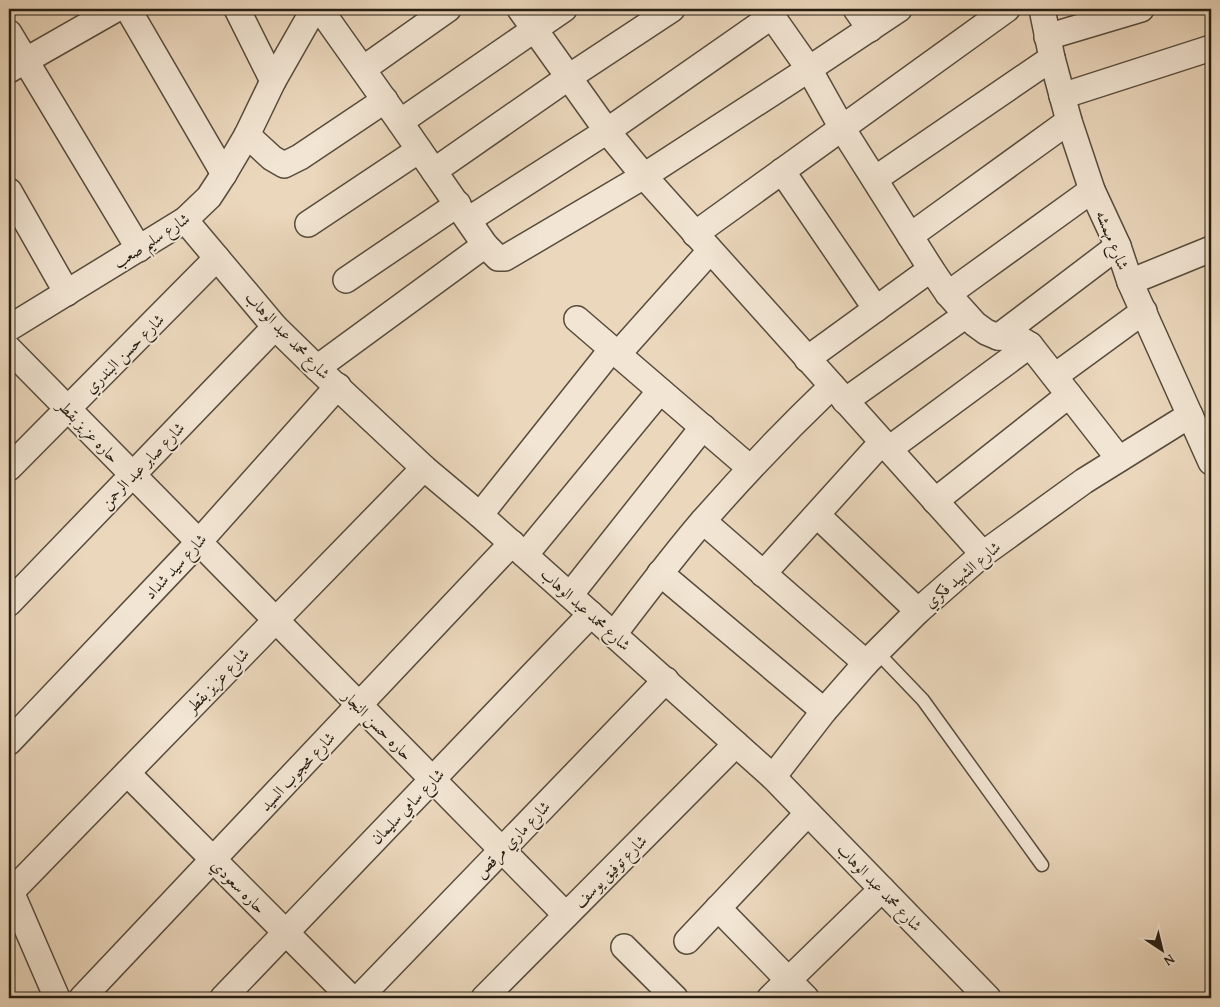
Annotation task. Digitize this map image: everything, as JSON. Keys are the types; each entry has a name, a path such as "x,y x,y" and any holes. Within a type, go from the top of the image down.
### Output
{"street":[{"path":"17,65 116,9"},
{"path":"128,9 224,174"},
{"path":"237,9 272,81"},
{"name":"شارع سليم صعب","path":"9,328 185,220 209,197 247,135 272,81 314,9"},
{"path":"320,9 485,245 498,258 505,258 644,176 810,69 863,19 899,9"},
{"path":"362,69 448,9"},
{"path":"520,9 607,131 644,176 983,554"},
{"path":"400,122 564,9"},
{"path":"434,171 569,77 672,9"},
{"path":"480,515 702,242 782,171 1007,9"},
{"name":"شارع مهمشه","path":"1042,9 1062,96 1092,190 1118,246 1130,282 1211,462"},
{"path":"874,179 1050,48 1142,9"},
{"path":"346,280 607,131 769,12 810,69 842,128 948,294 980,328 998,337 1020,339 1030,345 1119,459"},
{"path":"9,33 17,65 139,249"},
{"path":"1062,96 1211,48"},
{"path":"247,135 272,158 284,165 300,157 385,100"},
{"path":"910,236 1069,121"},
{"path":"308,224 419,150"},
{"path":"782,171 876,309"},
{"path":"9,190 66,293"},
{"path":"948,294 1092,190"},
{"name":"شارع محمد عبد الوهاب","path":"185,220 275,327 317,368 424,468 480,515 773,777 988,998"},
{"path":"317,368 485,245"},
{"path":"998,337 1118,246"},
{"path":"1130,282 1211,249"},
{"name":"شارع حسن البندري","path":"9,468 217,258"},
{"path":"807,359 931,269"},
{"path":"935,500 1144,311"},
{"path":"614,634 660,573 750,468 838,393 966,315"},
{"path":"577,319 750,468"},
{"name":"شارع صابر عبد الرحمن","path":"9,603 275,327"},
{"path":"763,574 817,515 886,446 1030,345"},
{"name":"حاره عزيز بقطر","path":"9,349 275,621"},
{"name":"شارع سيد شداد","path":"9,742 198,543 338,386"},
{"name":"شارع محجوب السيد","path":"82,998 358,705 518,549 660,391"},
{"name":"شارع الشهيد فكري","path":"773,777 824,711 872,657 918,611 983,554 1084,481 1190,414"},
{"path":"570,595 703,427"},
{"name":"شارع عزيز بقطر","path":"10,890 127,774 424,468"},
{"path":"817,515 918,611"},
{"path":"703,522 763,574 872,657"},
{"path":"660,573 824,711"},
{"name":"شارع سامي سليمان","path":"222,998 591,614"},
{"name":"حاره حسن النجار","path":"275,621 566,915"},
{"name":"شارع ماري مرقص","path":"359,998 666,680"},
{"name":"شارع توفيق يوسف","path":"484,998 736,744"},
{"name":"حاره سعودي","path":"127,774 351,998"},
{"path":"687,941 808,813"},
{"path":"770,998 882,889"},
{"path":"10,890 57,998"},
{"path":"718,908 806,998"},
{"path":"624,947 675,998"}],"lane":[{"path":"872,657 923,700 1042,865"}]}
